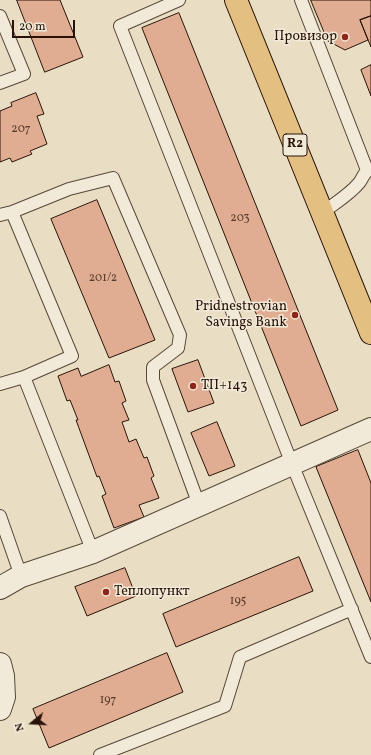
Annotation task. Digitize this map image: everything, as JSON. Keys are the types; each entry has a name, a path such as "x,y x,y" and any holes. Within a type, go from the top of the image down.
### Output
{"main road":[{"name":"R2","path":"236,0 371,333"}],"street":[{"path":"0,588 21,576 93,552 371,429"},
{"path":"0,664 3,676 4,697 0,710"}],"lane":[{"path":"179,0 120,26 292,464 371,657"},
{"path":"301,0 369,170 349,193 322,213"},
{"path":"0,16 24,74 0,83"},
{"path":"0,384 24,377 72,356 6,214 69,190 113,178 180,335 178,348 153,367 152,380 199,505"},
{"path":"24,377 93,552"},
{"path":"0,516 21,576"},
{"path":"100,755 225,706 240,657 352,609"}],"building":[{"path":"17,0 60,0 83,57 45,72"},
{"path":"311,0 371,0 371,16 360,20 368,40 345,50 328,41"},
{"path":"179,13 338,410 301,426 142,28"},
{"path":"371,16 371,47 360,20"},
{"path":"371,65 371,96 361,70"},
{"path":"36,93 44,114 37,116 47,144 30,151 32,154 12,162 10,158 0,162 0,111 12,106 11,103"},
{"path":"97,200 155,340 109,358 51,219"},
{"name":"ТП+143","path":"198,360 214,403 188,412 172,369"},
{"path":"109,365 115,382 119,381 126,401 122,403 129,420 122,422 129,442 136,439 144,458 147,457 154,476 151,478 159,498 139,505 144,517 114,528 102,496 106,494 99,476 97,477 70,400 67,401 58,376 78,368 81,376"},
{"path":"217,422 235,466 209,476 191,433"},
{"path":"358,450 371,483 371,602 316,467"},
{"path":"299,557 313,591 176,647 163,614"},
{"name":"Теплопункт","path":"125,568 136,596 87,616 75,587"},
{"path":"167,653 183,692 49,748 33,709"}],"place":[{"name":"Провизор","path":"345,37"},
{"name":"Pridnestrovian Savings Bank","path":"295,315"},
{"name":"ТП+143","path":"193,386"},
{"name":"Теплопункт","path":"106,592"}]}
